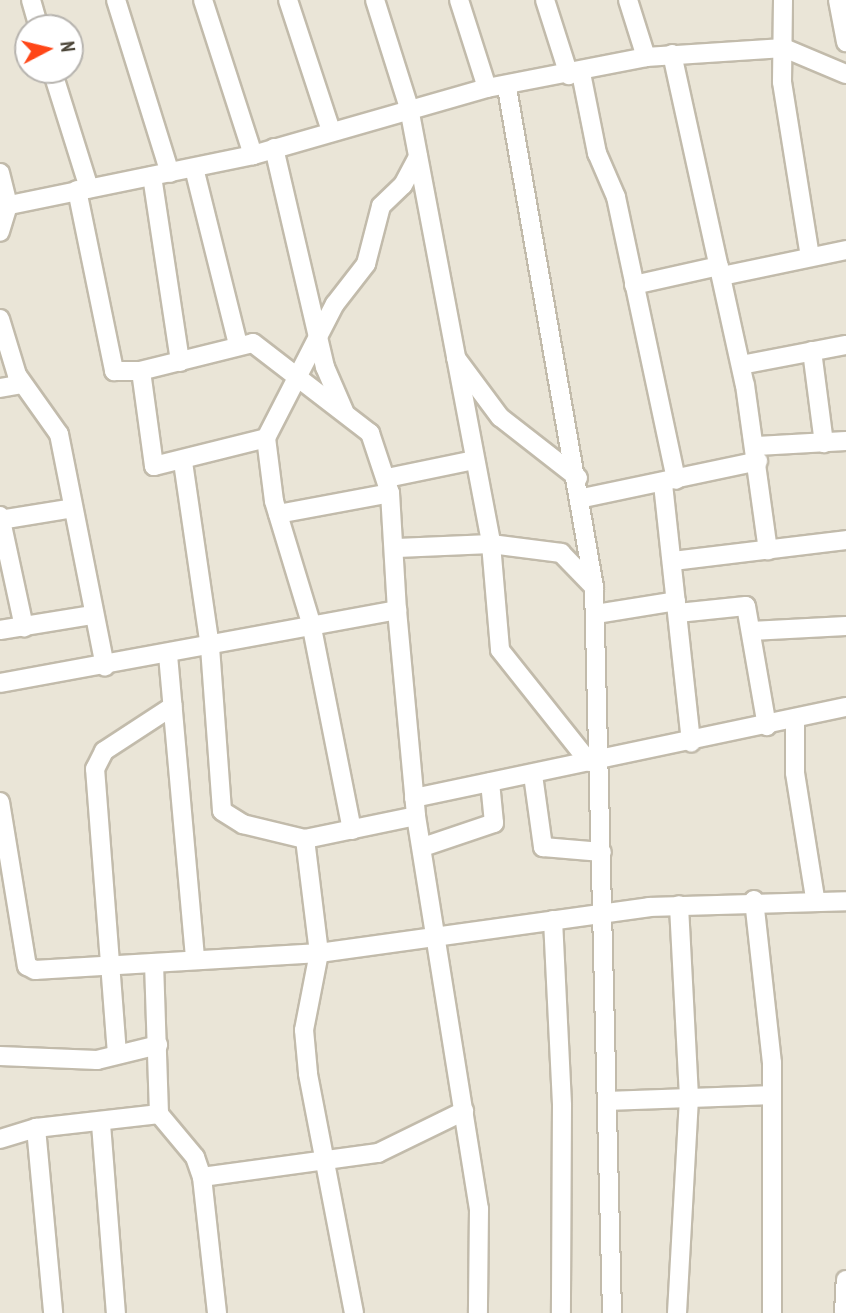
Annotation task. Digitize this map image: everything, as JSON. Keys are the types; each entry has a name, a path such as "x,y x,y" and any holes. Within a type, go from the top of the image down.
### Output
{"street":[{"path":"116,0 161,175 180,362"},
{"path":"203,0 253,155"},
{"path":"288,0 331,131"},
{"path":"375,0 409,108 452,352 491,544 502,657 596,761"},
{"path":"459,0 488,88"},
{"path":"545,0 575,74 634,285 670,482 673,561 691,741"},
{"path":"628,0 646,57"},
{"path":"783,0 786,114 810,256"},
{"path":"840,0 846,6"},
{"path":"840,0 846,42"},
{"path":"4,206 253,155 409,108 488,88 507,88 646,57 784,48 846,74"},
{"path":"672,54 741,365 757,454 768,550"},
{"path":"56,84 83,189 111,367 118,373 141,371 253,343 295,379 344,413 377,443 389,485 397,548 397,610 416,816 479,1209 478,1313"},
{"path":"507,88 583,498 594,587 596,761 602,852 601,914 612,1313"},
{"path":"274,148 318,339 344,413"},
{"path":"352,830 311,623 278,514 266,438 341,293 366,264 381,206 403,185 418,157"},
{"path":"194,168 238,345"},
{"path":"0,173 4,206 0,232"},
{"path":"634,285 846,250"},
{"path":"0,319 23,384 56,425 105,666"},
{"path":"741,365 846,345"},
{"path":"811,351 824,443"},
{"path":"452,352 500,417 578,478"},
{"path":"141,371 152,463 183,462 266,438"},
{"path":"0,388 23,384"},
{"path":"583,498 670,482 757,454 846,441"},
{"path":"278,514 474,460"},
{"path":"183,462 210,647 222,811 243,824 305,839 416,816"},
{"path":"24,626 0,518 73,508"},
{"path":"673,561 846,540"},
{"path":"397,548 491,544 565,555 594,587"},
{"path":"596,614 744,605 768,726"},
{"path":"0,683 168,655 311,623 397,610"},
{"path":"0,630 93,615"},
{"path":"751,631 846,626"},
{"path":"168,655 195,959"},
{"path":"117,1054 106,966 95,769 104,751 173,706"},
{"path":"414,797 533,775 846,707"},
{"path":"794,720 795,772 815,898"},
{"path":"533,775 543,847 602,852"},
{"path":"423,847 494,823 490,782"},
{"path":"0,802 27,966 106,966 319,953 433,935 678,905 815,898 846,901"},
{"path":"305,839 319,953 304,1030 354,1313"},
{"path":"754,900 772,1095 772,1313"},
{"path":"677,1313 689,1097 678,905"},
{"path":"553,920 562,1106 561,1313"},
{"path":"154,963 159,1114 195,1157 202,1177 218,1313"},
{"path":"0,1055 79,1060 158,1045"},
{"path":"608,1101 772,1095"},
{"path":"202,1177 378,1153 464,1111"},
{"path":"0,1139 36,1128 102,1124 159,1114"},
{"path":"102,1124 116,1313"},
{"path":"36,1128 53,1313"},
{"path":"844,1313 846,1280"}],"shaded area":[{"path":"0,0 846,0 846,1313 0,1313"}]}
